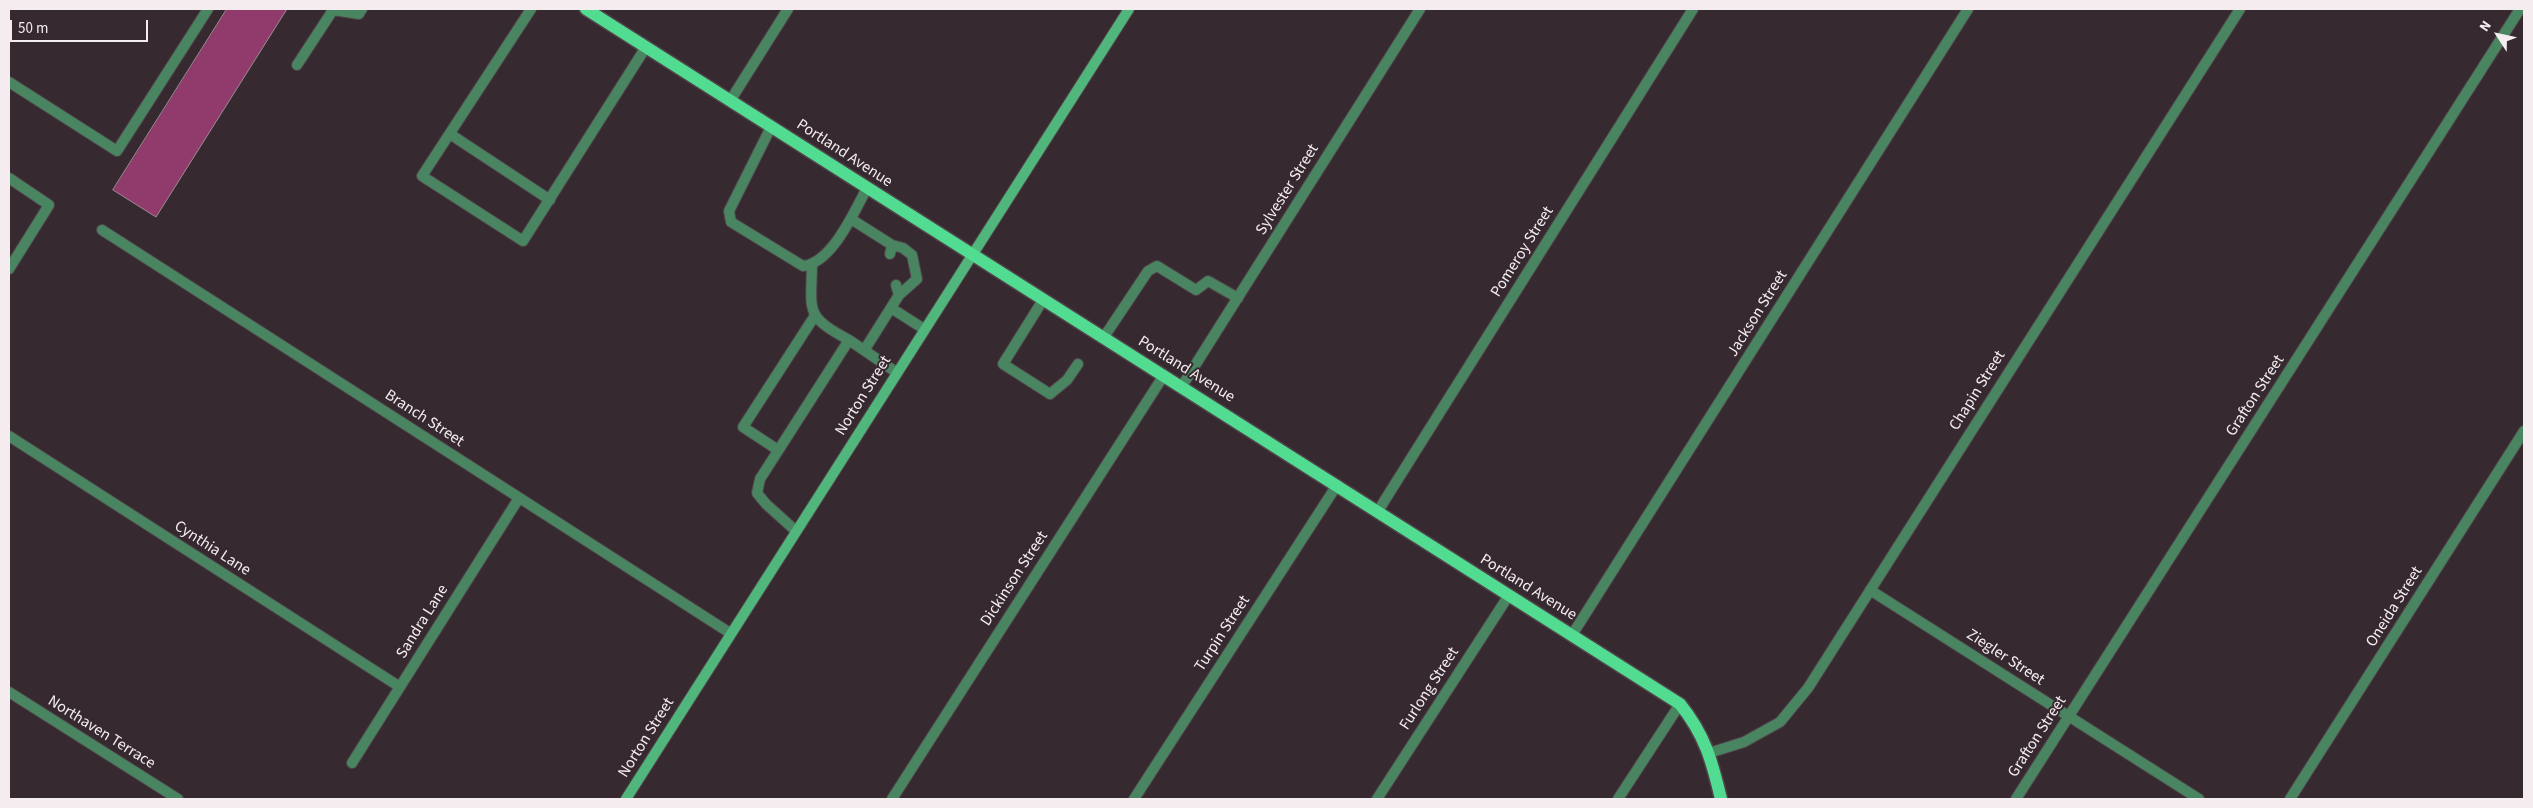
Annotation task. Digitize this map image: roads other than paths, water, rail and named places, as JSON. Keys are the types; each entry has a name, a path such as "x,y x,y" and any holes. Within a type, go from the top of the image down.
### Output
{"main road":[{"name":"Portland Avenue","path":"586,9 1680,704 1696,724 1710,753 1721,799"},
{"name":"Norton Street","path":"626,799 896,372 973,255 1129,9"}],"street":[{"path":"9,82 117,151 208,9"},
{"path":"298,66 333,10 359,14 362,9"},
{"path":"531,9 422,176 523,241 646,47"},
{"path":"730,101 788,9"},
{"name":"Sylvester Street","path":"1182,386 1420,9"},
{"name":"Pomeroy Street","path":"1378,511 1693,9"},
{"name":"Jackson Street","path":"1572,635 1968,9"},
{"name":"Chapin Street","path":"1710,753 1744,742 1780,722 1808,688 2240,9"},
{"name":"Grafton Street","path":"2016,799 2520,9"},
{"path":"771,127 729,211 732,222 803,266 812,265 823,259 851,219 867,188"},
{"path":"450,134 550,200"},
{"path":"9,178 49,204 9,269"},
{"path":"851,219 891,250 903,248 912,255 917,279 898,290 891,308 865,349"},
{"name":"Branch Street","path":"102,230 730,633"},
{"path":"812,265 811,309 814,317 824,327 865,349 896,372"},
{"path":"1104,338 1148,271 1157,266 1196,290 1208,281 1238,298"},
{"path":"1043,300 1003,364 1050,394 1067,380 1078,364"},
{"path":"891,308 924,329"},
{"path":"778,450 743,427 814,317"},
{"path":"796,531 766,504 757,493 760,480 849,340"},
{"name":"Dickinson Street","path":"892,799 1164,375"},
{"name":"Oneida Street","path":"2290,799 2524,431"},
{"name":"Cynthia Lane","path":"9,436 400,687"},
{"name":"Turpin Street","path":"1134,799 1337,485"},
{"name":"Sandra Lane","path":"352,762 519,498"},
{"name":"Ziegler Street","path":"1870,590 2199,799"},
{"name":"Furlong Street","path":"1377,799 1509,595"},
{"name":"Northaven Terrace","path":"9,692 178,799"},
{"path":"1618,799 1680,704"}]}
